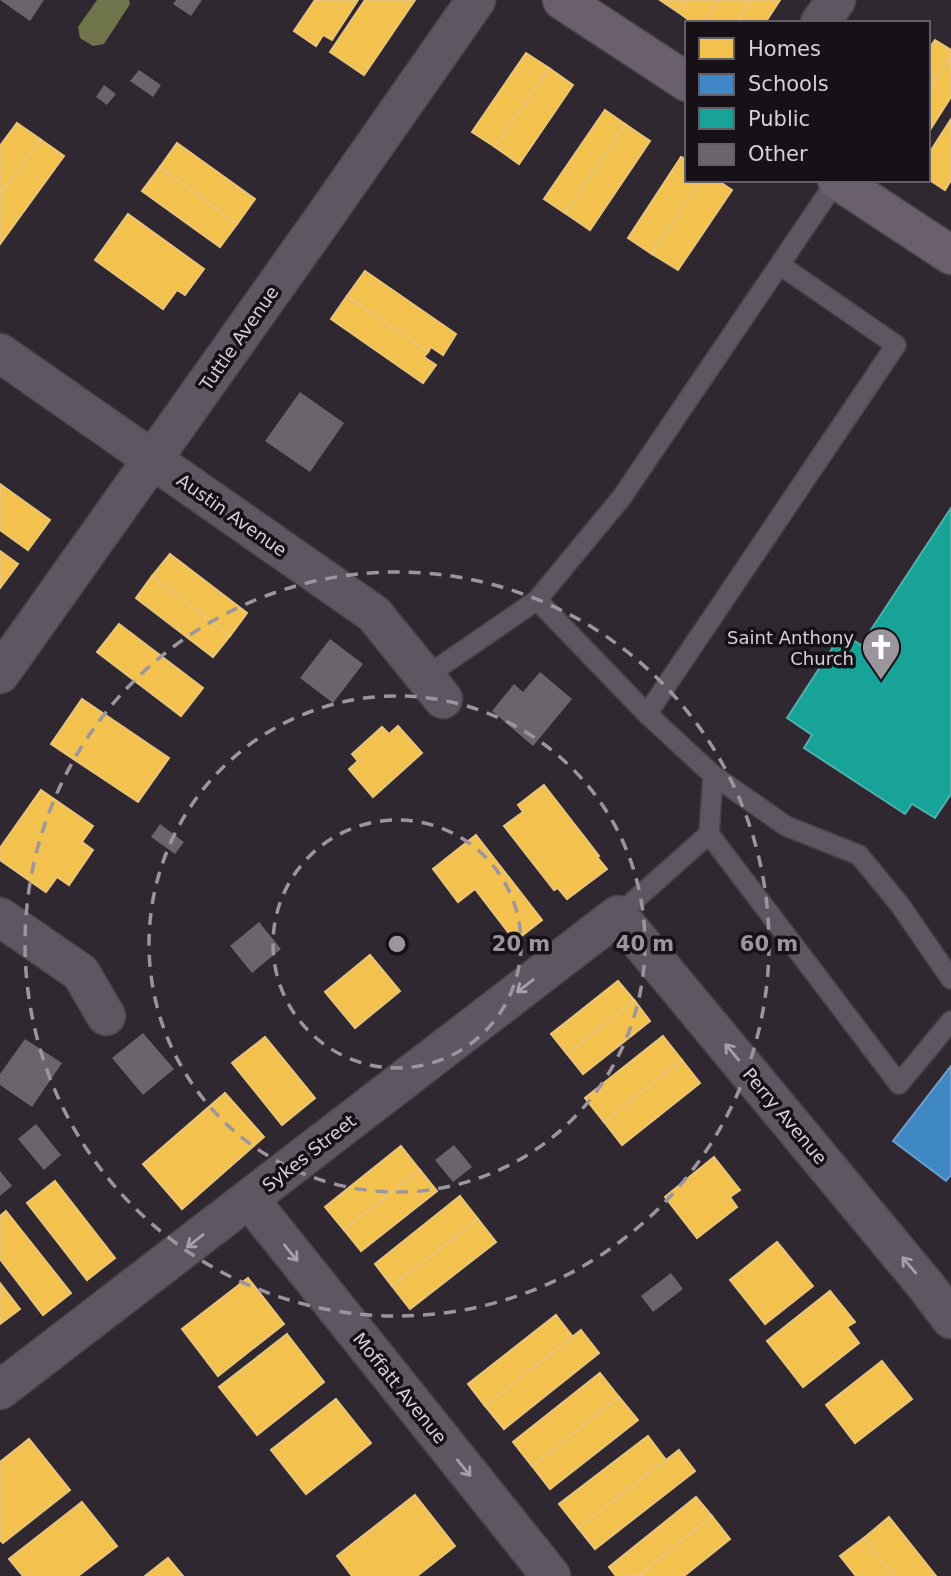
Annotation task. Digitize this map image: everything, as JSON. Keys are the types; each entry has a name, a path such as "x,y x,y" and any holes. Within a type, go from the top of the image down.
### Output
{"main road":[{"path":"562,0 685,81"},
{"path":"840,182 951,255"}],"street":[{"name":"Tuttle Avenue","path":"0,674 476,0"},
{"path":"821,21 836,0"},
{"name":"Austin Avenue","path":"0,353 374,614 434,688"},
{"name":"Sykes Street","path":"0,1390 618,915"},
{"name":"Perry Avenue","path":"618,915 951,1319"},
{"path":"0,917 82,973 106,1016"},
{"name":"Moffatt Avenue","path":"249,1199 551,1576"}],"lane":[{"path":"434,688 537,600 622,497 836,182"},
{"path":"647,713 896,345 779,265"},
{"path":"537,600 647,713 713,775 786,826 859,855 900,905 951,979"},
{"path":"713,775 709,834 899,1084 951,1021"},
{"path":"618,915 709,834"}],"shaded area":[{"path":"97,0 129,0 130,4 104,44 93,46 80,38 78,27"}],"building: Homes":[{"path":"315,0 358,0 332,40 323,35 316,46 294,31"},
{"path":"365,0 415,0 364,75 330,52"},
{"path":"660,0 686,0 678,12"},
{"path":"686,0 718,0 704,21 690,21 678,12"},
{"path":"718,0 751,0 738,21 704,21"},
{"path":"751,0 780,0 766,21 738,21"},
{"path":"935,40 951,50 951,55 930,88 930,47"},
{"path":"526,53 549,68 495,147 472,132"},
{"path":"951,55 951,97 930,130 930,88"},
{"path":"549,68 573,85 519,164 495,147"},
{"path":"605,110 625,124 565,213 544,199"},
{"path":"951,119 951,180 945,190 930,180 930,152"},
{"path":"17,123 40,139 0,195 0,146"},
{"path":"625,124 650,141 590,230 565,213"},
{"path":"40,139 64,156 0,244 0,195"},
{"path":"177,143 255,199 237,224 160,167"},
{"path":"681,157 685,159 685,182 700,182 652,254 628,238"},
{"path":"160,167 237,224 220,247 142,191"},
{"path":"700,182 720,182 732,190 678,270 652,254"},
{"path":"128,214 204,269 185,295 177,290 163,309 95,260"},
{"path":"365,271 456,334 443,355 431,347 428,352 347,296"},
{"path":"347,296 428,352 424,357 436,365 423,383 331,319"},
{"path":"0,484 50,520 28,550 0,530"},
{"path":"0,551 18,564 0,588"},
{"path":"170,554 247,613 230,636 152,576"},
{"path":"152,576 230,636 213,657 136,598"},
{"path":"119,624 203,688 181,716 97,652"},
{"path":"82,699 169,758 138,802 51,744"},
{"path":"398,726 422,753 373,797 349,769 358,761 352,754 382,727 389,734"},
{"path":"544,785 607,869 567,899 558,888 554,890 504,826 523,812 518,805"},
{"path":"41,790 93,826 82,842 93,850 69,885 57,877 46,892 0,860 0,848"},
{"path":"476,835 542,920 515,941 475,889 458,902 433,869"},
{"path":"370,955 400,991 355,1028 325,992"},
{"path":"618,981 635,1001 567,1054 551,1034"},
{"path":"635,1001 650,1021 583,1074 567,1054"},
{"path":"663,1036 682,1060 604,1122 585,1098"},
{"path":"265,1037 315,1098 282,1125 232,1063"},
{"path":"682,1060 700,1083 622,1145 604,1122"},
{"path":"225,1093 264,1137 182,1209 143,1164"},
{"path":"401,1146 420,1170 344,1230 325,1207"},
{"path":"714,1157 740,1190 730,1197 737,1207 697,1238 665,1197"},
{"path":"420,1170 437,1191 361,1251 344,1230"},
{"path":"55,1181 115,1258 87,1280 27,1203"},
{"path":"460,1196 478,1219 392,1286 375,1264"},
{"path":"6,1211 71,1293 43,1315 0,1259 0,1216"},
{"path":"478,1219 496,1242 410,1309 392,1286"},
{"path":"777,1242 813,1286 765,1324 730,1280"},
{"path":"248,1278 284,1324 218,1376 182,1329"},
{"path":"0,1283 20,1309 0,1324"},
{"path":"830,1291 855,1322 847,1327 859,1343 803,1387 767,1341"},
{"path":"556,1315 573,1337 485,1406 468,1384"},
{"path":"581,1330 599,1353 504,1429 485,1406"},
{"path":"287,1334 324,1382 257,1435 219,1387"},
{"path":"882,1361 912,1399 855,1443 826,1405"},
{"path":"600,1373 619,1397 532,1466 513,1442"},
{"path":"619,1397 638,1420 550,1489 532,1466"},
{"path":"336,1399 371,1443 306,1494 271,1450"},
{"path":"648,1436 666,1460 578,1528 559,1504"},
{"path":"29,1439 70,1490 3,1543 0,1540 0,1462"},
{"path":"679,1450 695,1471 595,1549 578,1528"},
{"path":"415,1495 455,1546 417,1576 352,1576 337,1556"},
{"path":"696,1497 712,1516 638,1576 616,1576 609,1567"},
{"path":"82,1502 117,1546 78,1576 23,1576 9,1559"},
{"path":"712,1516 730,1539 684,1576 638,1576"},
{"path":"889,1517 936,1576 894,1576 864,1538"},
{"path":"864,1538 894,1576 856,1576 840,1556"},
{"path":"168,1558 183,1576 145,1576"}],"building: Schools":[{"path":"951,1066 951,1175 946,1181 893,1141"}],"building: Public":[{"name":"Saint Anthony Church","path":"951,508 951,794 935,818 912,804 905,814 804,748 812,735 787,718 842,633 861,645"}],"building: Other":[{"path":"0,0 44,0 30,21"},
{"path":"176,0 202,0 191,16 173,4"},
{"path":"139,70 161,85 153,97 130,81"},
{"path":"104,85 116,94 107,105 96,97"},
{"path":"300,392 344,423 310,472 265,441"},
{"path":"330,639 363,664 333,703 300,678"},
{"path":"540,672 572,699 533,746 492,711 514,684 523,692"},
{"path":"160,824 184,842 175,854 151,837"},
{"path":"259,922 281,949 252,973 230,946"},
{"path":"143,1033 174,1069 143,1095 112,1058"},
{"path":"25,1039 62,1063 32,1107 0,1085 0,1074"},
{"path":"36,1124 61,1155 44,1170 18,1139"},
{"path":"454,1145 472,1167 453,1182 435,1160"},
{"path":"0,1171 12,1186 0,1196"},
{"path":"671,1273 683,1289 653,1312 641,1296"}],"place":[{"name":"Saint Anthony Church","path":"881,681"}]}
